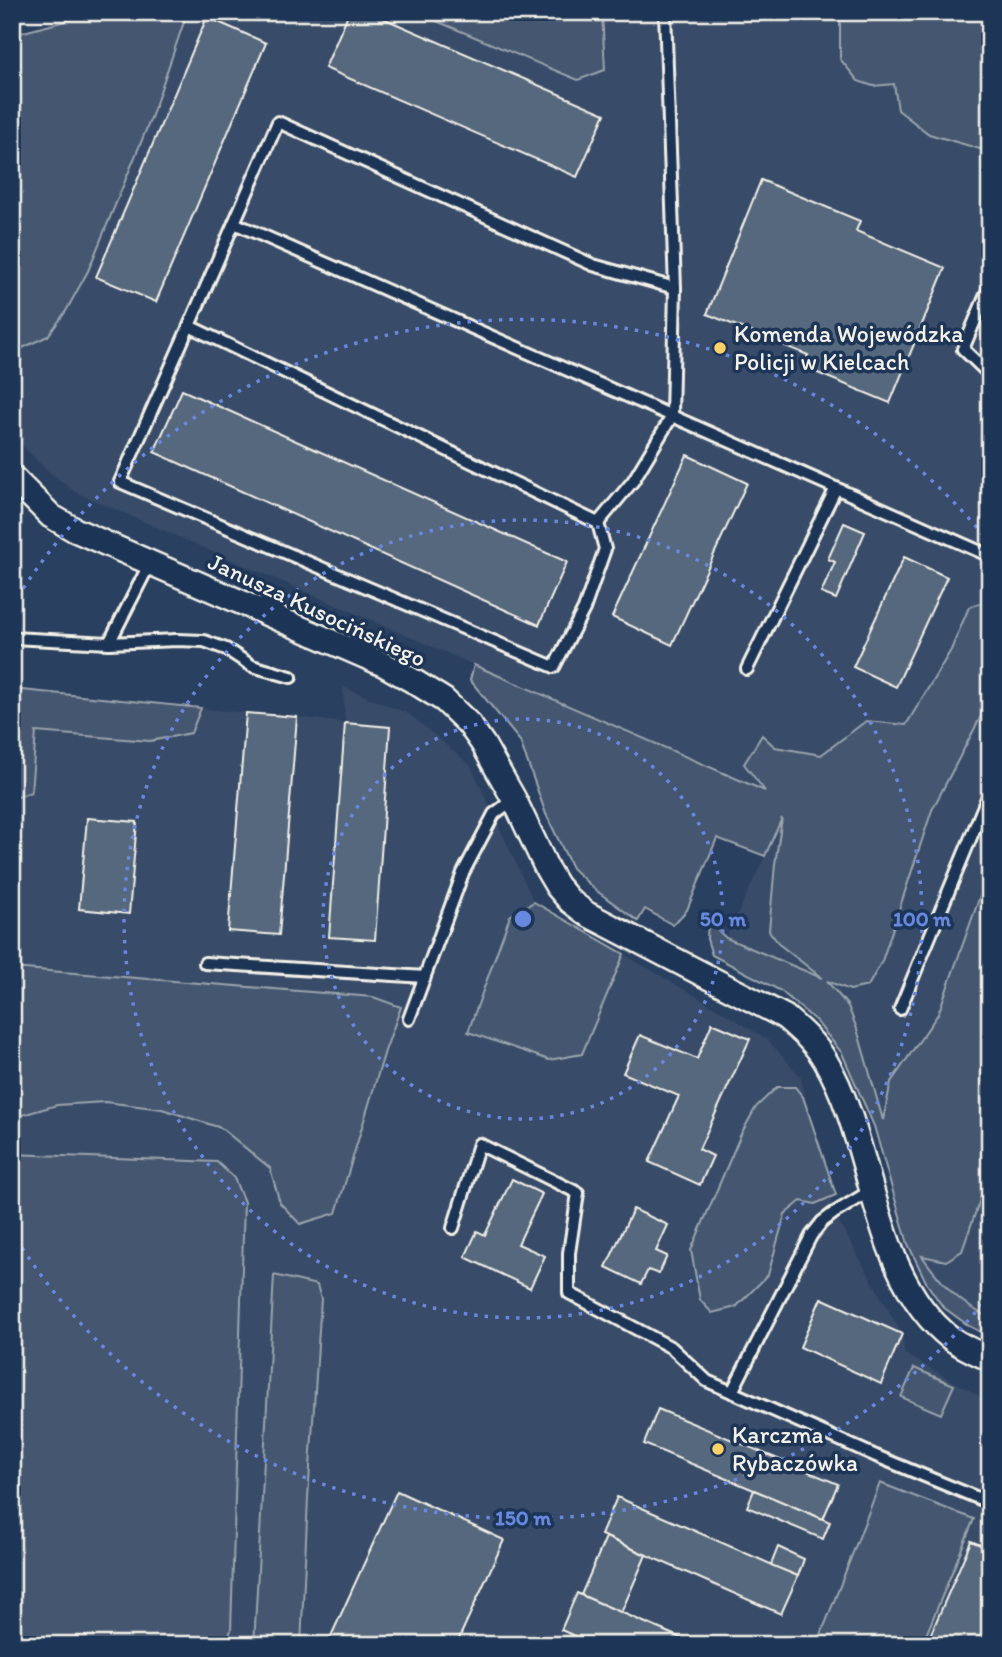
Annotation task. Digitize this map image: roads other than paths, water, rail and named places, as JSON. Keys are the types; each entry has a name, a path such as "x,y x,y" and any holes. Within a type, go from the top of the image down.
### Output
{"street":[{"name":"Janusza Kusocińskiego","path":"12,477 51,516 75,530 385,665 443,700 469,724 483,744 514,799 547,869 570,901 587,914 785,1017 804,1033 824,1058 841,1089 872,1190 897,1262 909,1287 931,1318 951,1338 990,1359"}],"lane":[{"path":"598,523 633,481 672,416 675,288 665,12"},
{"path":"189,326 598,523 605,549 584,609 554,667 120,482 278,122 593,265 675,288"},
{"path":"234,223 990,556"},
{"path":"990,285 963,349 990,375"},
{"path":"747,669 836,488"},
{"path":"109,643 150,563"},
{"path":"12,638 109,643 177,640 204,642 226,649 252,666 291,677"},
{"path":"900,1009 990,791"},
{"path":"409,1019 463,873 494,814 514,799"},
{"path":"205,963 425,976"},
{"path":"453,1228 479,1144 578,1193 569,1252 569,1293 672,1348 707,1381 990,1503"},
{"path":"732,1392 811,1236 822,1222 872,1190"}],"place":[{"name":"Komenda Wojewódzka Policji w Kielcach","path":"720,348"},
{"name":"Karczma Rybaczówka","path":"718,1449"}]}
